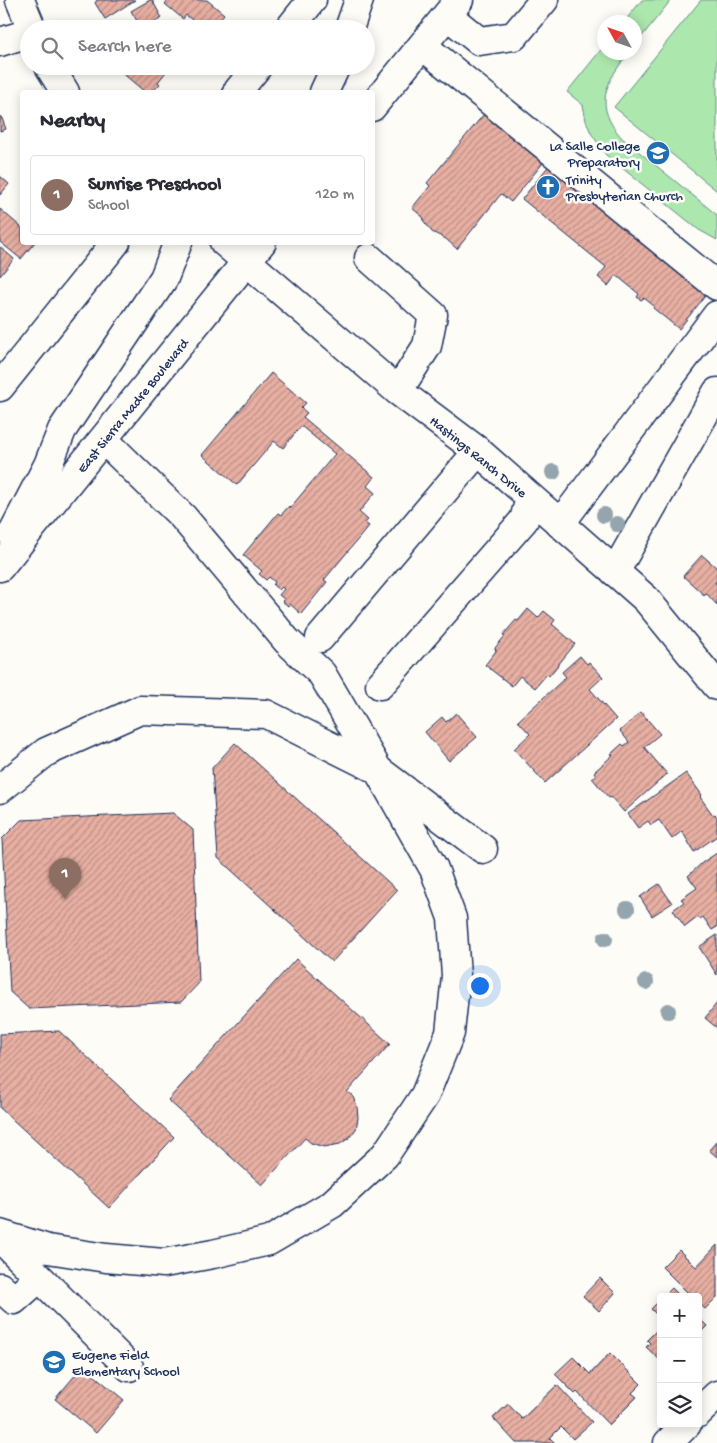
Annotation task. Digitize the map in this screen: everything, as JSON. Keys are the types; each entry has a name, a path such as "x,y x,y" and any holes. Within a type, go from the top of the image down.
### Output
{"main road":[{"path":"20,0 28,20"},
{"path":"296,20 312,0"},
{"path":"352,20 359,0"},
{"path":"375,103 453,7 479,41 514,36 544,0"},
{"path":"0,42 20,36"},
{"path":"423,46 717,286"},
{"path":"55,75 64,90"},
{"path":"239,90 251,75"},
{"path":"325,90 332,75"},
{"path":"0,387 114,245"},
{"path":"0,557 48,465 62,430 164,278 177,245"},
{"name":"Hastings Ranch Drive","path":"236,245 251,249 398,392 478,451 646,599 717,686"},
{"name":"East Sierra Madre Boulevard","path":"0,567 104,440 251,249"},
{"path":"369,258 433,314 426,346 398,392"},
{"path":"560,524 717,315"},
{"path":"615,572 717,392"},
{"path":"0,1234 48,1249 106,1258 164,1263 269,1241 332,1204 385,1155 425,1095 450,1032 456,976 452,918 434,869 322,674 287,641 183,517 104,440"},
{"path":"320,638 478,451"},
{"path":"380,685 524,520 530,498"},
{"path":"0,789 46,752 140,710 266,714 378,770 483,850"},
{"path":"0,1238 129,1367"},
{"path":"0,1287 14,1300 39,1278"},
{"path":"702,1409 717,1395"},
{"path":"668,1443 683,1428"}],"green space":[{"path":"642,0 671,0 642,36 642,15 630,15"},
{"path":"701,0 717,0 717,191 614,107"},
{"path":"597,55 597,60 624,60 609,84 605,105 607,115 622,138 717,215 717,240 699,230 606,155 591,133 586,121 583,105 567,92"}],"building":[{"path":"97,0 135,0 105,19 95,3"},
{"path":"152,0 162,18 158,20 136,20 131,11"},
{"path":"168,0 207,0 224,14 219,20 192,20 186,15 183,19 165,4"},
{"path":"125,75 164,75 158,82 160,84 154,90 143,90"},
{"path":"484,114 513,134 543,163 511,202 501,194 457,249 446,239 432,232 423,220 424,218 412,208 430,186 427,183"},
{"path":"0,116 6,129 0,131"},
{"path":"551,163 709,291 679,329 653,308 654,306 644,298 641,300 637,297 639,294 616,275 608,286 598,277 606,267 522,199"},
{"path":"0,176 9,184 0,195"},
{"path":"0,209 20,226 20,245 33,245 21,259 0,242"},
{"path":"0,247 14,259 0,276"},
{"path":"271,373 306,403 301,408 307,413 303,417 374,477 367,486 375,493 359,512 368,520 365,523 369,526 324,580 327,582 301,614 290,604 288,606 282,601 284,599 279,595 284,589 282,587 279,590 273,585 275,582 269,577 266,580 259,574 262,571 243,555 278,513 281,515 289,506 290,508 335,454 301,426 283,448 274,441 237,485 202,455"},
{"path":"702,555 717,568 717,580 715,583 717,584 717,605 706,593 704,595 683,576"},
{"path":"528,609 538,618 544,611 555,620 552,624 575,644 549,676 547,674 535,688 520,676 512,686 485,665 505,636 503,635"},
{"path":"580,656 587,664 589,662 603,677 590,689 616,719 545,783 514,749 530,734 518,721 566,677 562,672"},
{"path":"641,712 660,734 644,747 667,774 624,812 592,778 596,775 594,772 613,755 611,754 622,744 624,746 629,742 620,731"},
{"path":"456,713 477,737 449,761 425,732 442,717 446,722"},
{"path":"235,743 397,890 332,962 218,858 212,768"},
{"path":"686,773 702,795 700,797 713,815 715,814 717,817 717,836 694,852 682,831 672,839 659,820 651,825 648,821 638,828 628,814"},
{"path":"173,813 193,830 199,983 181,1002 29,1009 10,992 2,839 21,820"},
{"path":"717,853 717,927 712,930 703,917 700,919 698,917 685,927 673,910 684,902 681,899 697,888 688,876 703,862"},
{"path":"659,884 672,903 652,916 640,897"},
{"path":"717,935 717,975 699,947"},
{"path":"296,959 390,1044 347,1092 352,1095 357,1106 358,1118 356,1129 349,1138 340,1144 324,1147 311,1143 305,1138 262,1185 168,1100"},
{"path":"717,1003 717,1028 705,1018"},
{"path":"59,1031 174,1137 109,1208 0,1108 0,1034"},
{"path":"717,1141 717,1157 709,1150"},
{"path":"717,1245 717,1297 705,1309 702,1306 702,1293 688,1293 662,1267 679,1250 696,1267"},
{"path":"600,1278 615,1293 599,1311 583,1296"},
{"path":"672,1288 677,1293 667,1293"},
{"path":"657,1303 657,1315 651,1309"},
{"path":"702,1321 707,1326 702,1331"},
{"path":"657,1330 657,1357 646,1347 650,1343 647,1340"},
{"path":"610,1353 641,1384 632,1393 637,1397 609,1425 577,1392 575,1394 555,1374 573,1357 590,1374"},
{"path":"83,1366 124,1400 96,1433 55,1399"},
{"path":"557,1385 592,1422 573,1439 561,1427 550,1438 555,1443 516,1443 493,1418 508,1404 522,1419"}],"place":[{"name":"La Salle College Preparatory","path":"658,153"},
{"name":"Trinity Presbyterian Church","path":"548,187"},
{"name":"Sunrise Preschool","path":"65,899"},
{"name":"Eugene Field Elementary School","path":"54,1362"}]}
